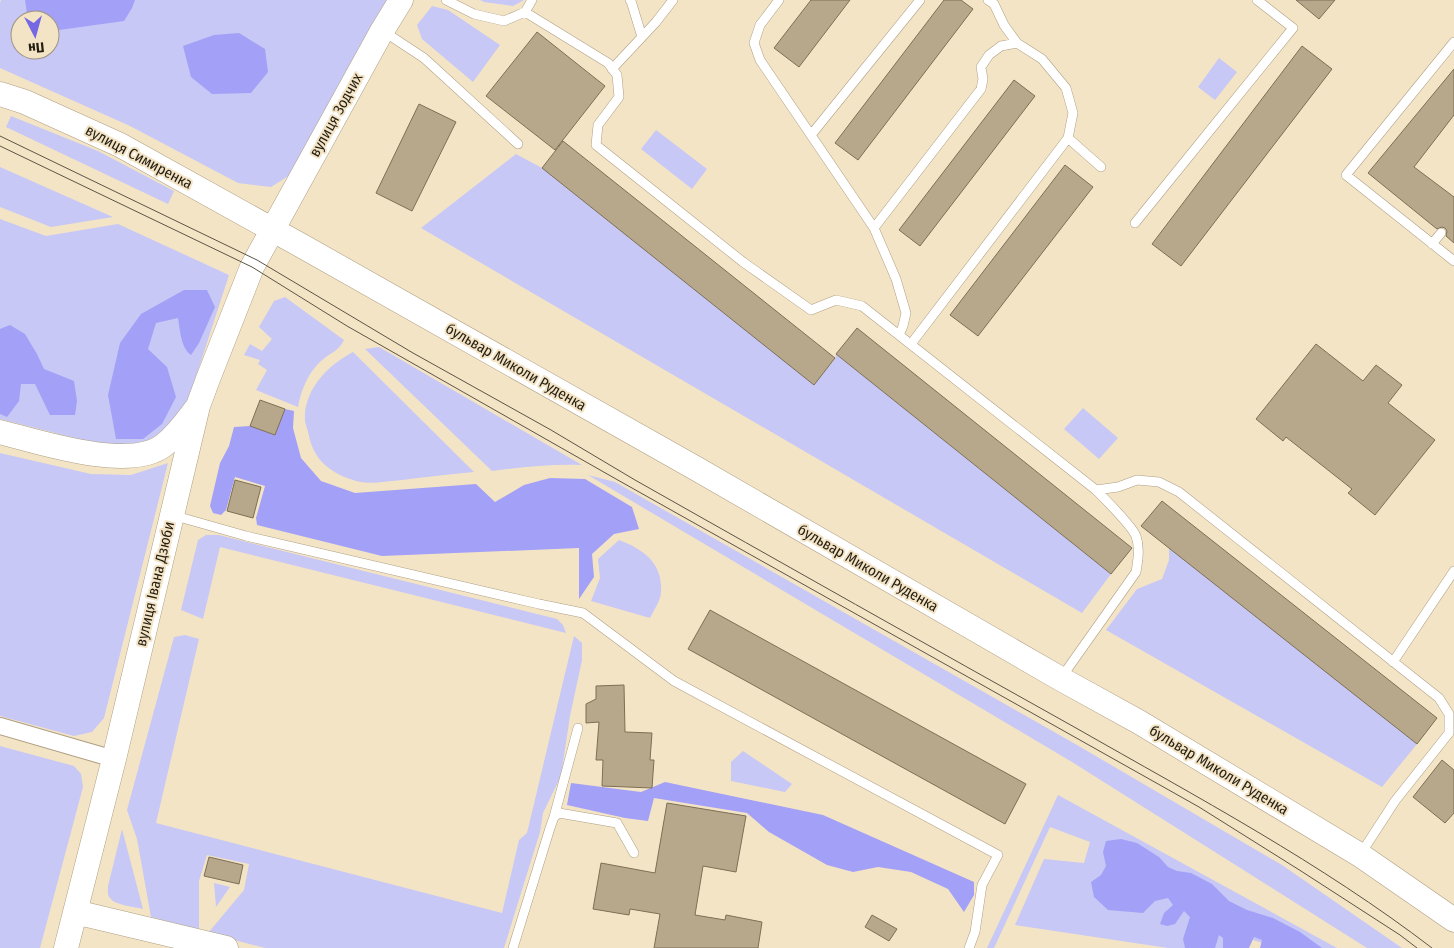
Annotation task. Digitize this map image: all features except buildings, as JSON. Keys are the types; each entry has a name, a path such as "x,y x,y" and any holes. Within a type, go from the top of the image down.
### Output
{"street":[{"name":"вулиця Зодчих","path":"273,230 382,31 401,0"},
{"name":"вулиця Симиренка","path":"0,94 24,102 120,145 273,230"},
{"name":"вулиця Івана Дзюби","path":"66,948 114,759 198,406 246,278 273,230"},
{"name":"бульвар Миколи Руденка","path":"273,230 1139,722 1360,855 1454,920"},
{"path":"0,432 83,453 119,456 144,454 163,446 180,429 198,406"},
{"path":"0,726 114,759"},
{"path":"75,912 192,944 226,948"}],"lane":[{"path":"446,0 474,14 504,21 525,12 532,0"},
{"path":"630,0 632,1 642,37"},
{"path":"612,68 642,37 673,0"},
{"path":"779,0 760,25 754,43 760,60 874,228 896,279 906,313 899,335"},
{"path":"811,135 920,0"},
{"path":"911,344 1068,138 1073,113 1066,88 1042,59 1017,43 1004,25 994,4 988,0"},
{"path":"1135,222 1293,28 1258,0"},
{"path":"525,12 608,63 617,74 619,97 598,125 596,145 743,262 811,310 836,300 862,306 1096,490 1135,535 1139,555 1136,572 1061,679"},
{"path":"382,31 424,58 518,144"},
{"path":"1454,42 1346,175 1454,262"},
{"path":"874,228 981,89 983,79 981,67 989,55 1001,46 1017,43"},
{"path":"1068,138 1101,168"},
{"path":"1432,244 1441,233"},
{"path":"1096,490 1118,487 1138,480 1159,482 1179,492 1439,698 1449,714 1449,732 1395,801 1360,855"},
{"path":"172,515 246,536 538,604 583,612 674,680 998,855 982,885 975,932 969,948"},
{"path":"1393,662 1454,571"},
{"path":"513,948 554,817 578,728"},
{"path":"554,817 559,813 617,823 634,853"}],"shaded area":[{"path":"1,0 388,0 290,175 271,187 238,183 130,126 0,68"},
{"path":"25,0 135,0 124,21 60,30 60,10 26,10"},
{"path":"480,0 524,0 513,6"},
{"path":"432,6 448,10 500,45 473,82 422,39 417,25"},
{"path":"239,33 265,49 268,72 251,93 212,94 191,77 183,46 214,35"},
{"path":"1219,58 1237,72 1215,100 1198,87"},
{"path":"11,116 98,151 174,191 168,204 6,127"},
{"path":"656,130 707,169 692,189 641,149"},
{"path":"516,154 542,168 814,384 835,359 836,354 1111,574 1082,613 421,228"},
{"path":"0,167 113,217 51,227 0,207"},
{"path":"0,219 46,236 118,224 229,275 190,395 174,426 146,445 106,446 0,419"},
{"path":"184,290 207,290 215,307 199,343 191,355 183,343 178,318 156,323 148,349 167,367 176,397 162,424 143,439 116,439 108,395 120,343 141,314"},
{"path":"285,297 344,340 334,352 321,361 312,371 303,388 298,407 256,390 267,370 258,364 260,360 244,355 250,344 262,351 272,339 259,327 274,301"},
{"path":"10,325 25,334 44,369 74,381 77,401 75,415 50,415 35,384 21,384 19,401 7,417 0,414 0,329"},
{"path":"379,347 582,465 537,466 492,471 365,349"},
{"path":"353,352 474,472 367,483 339,475 325,465 311,445 305,421 305,410 313,389 326,371"},
{"path":"1083,408 1118,438 1099,459 1064,429"},
{"path":"285,409 294,411 293,428 301,458 321,481 355,493 476,484 495,502 524,485 550,478 585,479 632,507 639,529 614,534 592,554 594,577 579,599 579,548 382,556 257,525 256,518 265,486 235,477 226,510 221,515 213,513 210,506 220,463 229,446 234,427 250,426 275,435"},
{"path":"0,453 91,474 131,475 168,463 104,718 92,732 74,736 0,716"},
{"path":"588,475 615,482 1077,745 1282,865 1402,948 1367,948 1072,762"},
{"path":"206,535 219,535 557,619 563,625 566,633 220,547 203,619 181,610 198,540"},
{"path":"619,540 636,548 650,558 659,573 661,595 650,618 591,601 600,578 598,559"},
{"path":"1169,548 1417,744 1382,787 1106,630 1137,589 1162,579 1169,560"},
{"path":"185,635 199,639 156,823 502,913 519,840 527,833 574,636 582,643 582,660 570,716 561,776 543,813 540,832 504,948 265,948 208,933 244,890 249,864 207,855 199,881 199,930 151,917 137,839 127,810 174,637"},
{"path":"0,746 74,766 81,774 83,787 40,948 0,948"},
{"path":"743,751 792,784 785,792 731,781 731,762"},
{"path":"665,782 823,815 974,882 974,895 964,912 948,889 911,872 878,867 853,872 827,865 769,832 747,813 654,798 648,821 625,818 567,805 571,783 641,792"},
{"path":"1058,795 1337,948 1278,948 1231,933 1228,948 1168,948 1015,925 1044,859 1084,863 1090,842 1050,827 994,948 987,948"},
{"path":"122,829 143,909 116,902 108,895 108,886"},
{"path":"1121,839 1137,843 1159,857 1168,867 1177,871 1191,873 1212,884 1229,901 1247,910 1273,918 1300,932 1322,948 1260,948 1262,940 1254,937 1249,948 1223,948 1223,938 1219,935 1215,948 1185,948 1183,939 1190,917 1184,911 1175,924 1167,926 1160,924 1164,913 1173,905 1168,898 1155,901 1143,913 1108,910 1094,897 1091,882 1101,875 1106,866 1103,852 1106,841"},
{"path":"214,883 230,887 216,907"}],"tram line":[{"path":"0,136 257,260 413,353 551,430 635,480 1258,832 1347,887 1432,948"},
{"path":"0,146 252,267 347,326 1199,807 1400,935 1417,948"}]}
